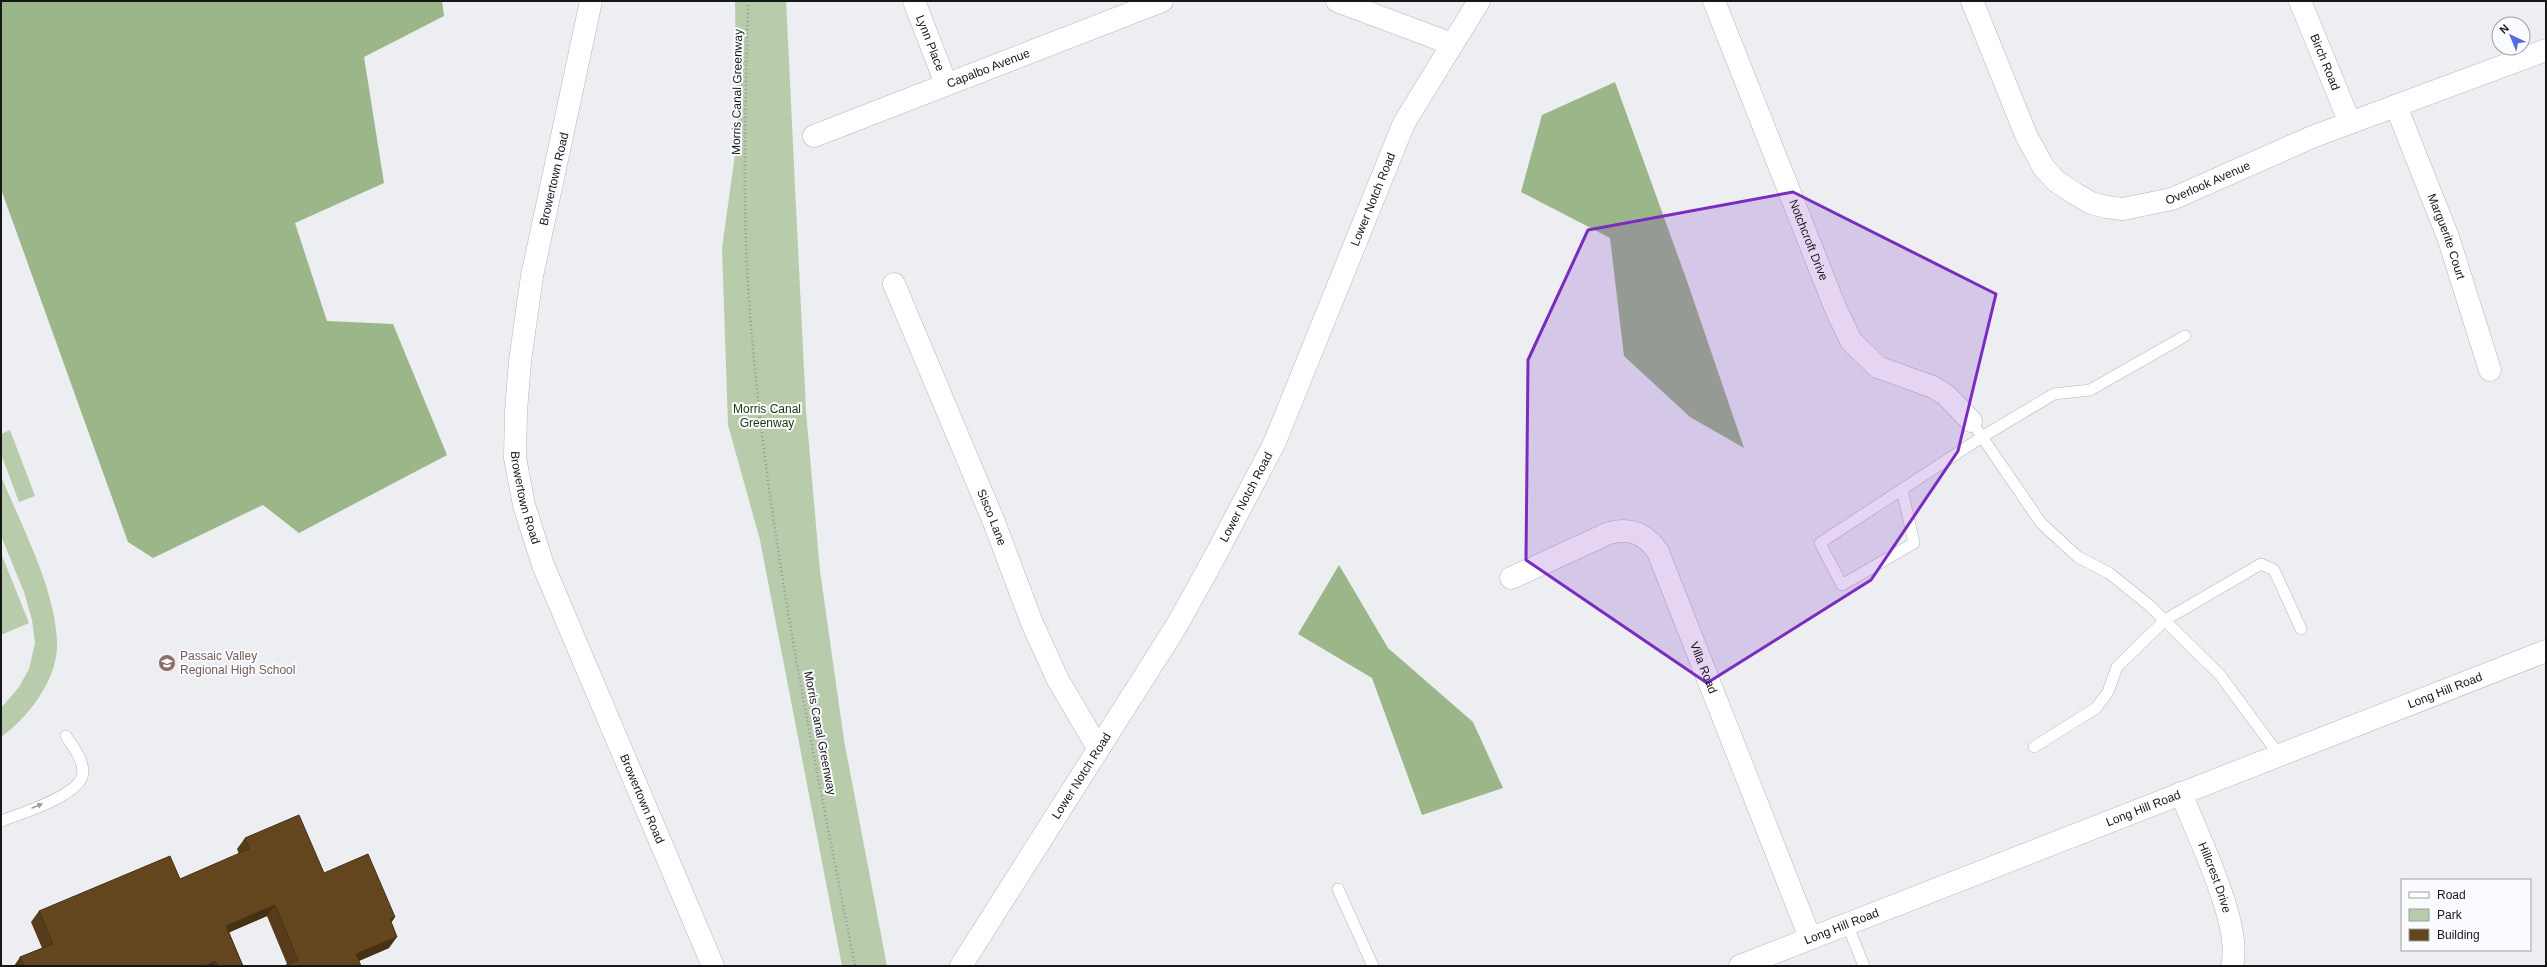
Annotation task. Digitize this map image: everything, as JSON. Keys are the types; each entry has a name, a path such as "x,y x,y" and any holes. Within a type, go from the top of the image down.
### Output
{"street":[{"name":"Browertown Road","path":"591,1 571,106 532,276 520,361 515,458 524,505 543,564 713,966"},
{"name":"Lynn Place","path":"914,1 946,84"},
{"name":"Capalbo Avenue","path":"814,136 1162,1"},
{"path":"1337,1 1452,44"},
{"name":"Lower Notch Road","path":"961,966 1177,625 1213,560 1274,444 1404,123 1479,1"},
{"name":"Notchcroft Drive","path":"1714,1 1826,285 1851,341 1878,367 1933,387 1946,395 1977,429"},
{"name":"Overlook Avenue","path":"1972,1 2035,154 2056,181 2091,202 2106,207 2123,208 2172,199 2312,137 2546,50"},
{"name":"Birch Road","path":"2300,1 2350,123"},
{"name":"Marguerite Court","path":"2396,106 2448,237 2490,370"},
{"name":"Sisco Lane","path":"894,284 994,522 1032,623 1058,680 1098,748"},
{"name":"Villa Road","path":"1511,578 1609,533 1621,530 1639,534 1652,544 1658,552 1810,938"},
{"name":"Long Hill Road","path":"1740,966 2546,651"},
{"name":"Hillcrest Drive","path":"2180,793 2228,913 2235,953 2232,966"}],"lane":[{"path":"1902,489 1914,543 1842,585 1820,544 1902,489 1977,429 2054,394 2090,390 2186,336"},
{"path":"1977,429 2040,523 2078,557 2109,573 2165,620 2220,675 2280,755"},
{"path":"2034,747 2096,708 2108,692 2117,667 2165,620 2261,564 2274,570 2301,629"},
{"path":"1,821 59,797 77,786 83,773 80,759 66,736"},
{"path":"1338,889 1373,966"},
{"path":"1847,924 1864,966"}],"path":[{"name":"Morris Canal Greenway","path":"748,1 745,157 748,260 760,419 789,615 855,966"}],"highlighted area":[{"path":"1793,192 1996,294 1958,451 1871,580 1707,683 1526,560 1528,360 1588,230"}],"green space":[{"path":"1,1 442,1 444,16 364,57 384,183 295,223 327,321 393,324 447,455 299,533 263,505 153,558 128,542 1,189"},
{"name":"Morris Canal Greenway","path":"735,1 786,1 806,411 820,571 844,740 887,966 842,966 760,540 728,425 722,248 737,140"},
{"path":"1615,82 1687,281 1744,448 1690,417 1624,356 1610,238 1521,192 1542,115"},
{"path":"10,430 35,496 19,502 1,454 1,434"},
{"path":"1,476 44,580 51,601 57,643 53,670 40,696 22,719 1,737 1,708 19,687 29,669 35,643 32,620 24,592 1,536"},
{"path":"1,553 29,623 1,635"},
{"path":"1339,565 1388,648 1473,722 1503,788 1422,815 1372,678 1298,634"}],"building":[{"path":"299,815 324,873 368,854 395,917 390,919 397,937 356,954 361,966 284,966 298,960 275,905 226,926 243,966 218,966 216,961 205,966 24,966 20,957 53,944 39,911 170,856 180,879 249,849 245,838"}],"place":[{"name":"Passaic Valley Regional High School","path":"167,663"}]}
